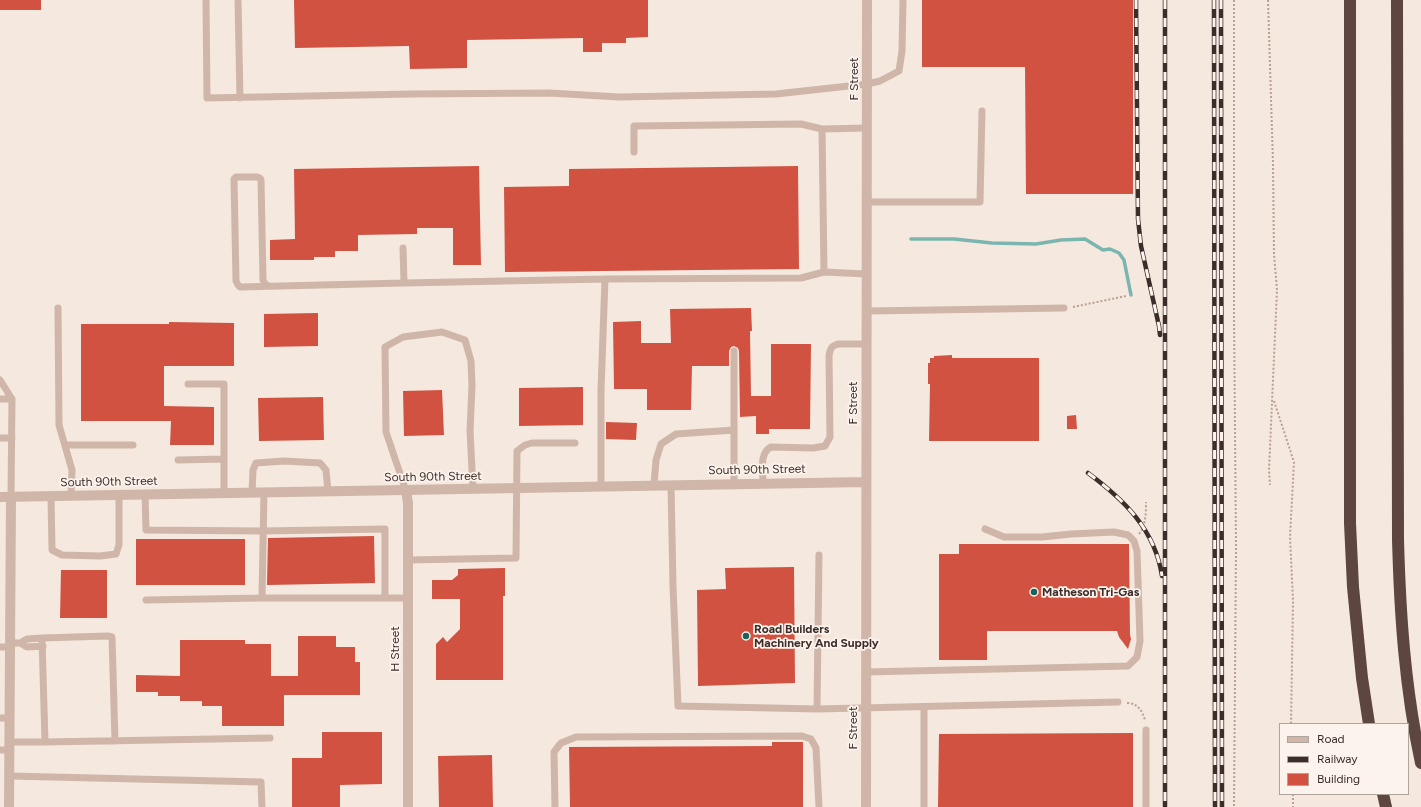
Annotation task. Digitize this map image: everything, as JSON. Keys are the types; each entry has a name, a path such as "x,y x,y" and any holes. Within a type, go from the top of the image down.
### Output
{"highway":[{"path":"1350,0 1350,524 1353,595 1362,678 1369,723"},
{"path":"1397,0 1397,499 1399,575 1406,669 1411,711 1421,763"},
{"path":"1383,795 1386,807"}],"street":[{"name":"F Street","path":"866,807 867,0"},
{"name":"South 90th Street","path":"0,497 866,482"},
{"name":"H Street","path":"406,491 408,503 408,807"},
{"path":"9,807 10,776 6,747 5,718 14,645 12,497"}],"lane":[{"path":"206,0 207,98 549,93 619,97 768,94 867,84 880,80 898,71 902,51 902,0"},
{"path":"238,0 240,98"},
{"path":"866,202 980,202 982,110"},
{"path":"634,152 634,126 801,124 822,129 867,128"},
{"path":"822,129 824,272"},
{"path":"268,286 263,280 261,180 257,177 236,177 234,179 236,281 240,287 605,279 800,278 824,272 866,274"},
{"path":"403,248 404,283"},
{"path":"601,486 601,390 605,279"},
{"path":"58,308 59,425 72,470 72,496"},
{"path":"866,311 1064,308"},
{"path":"406,491 386,432 385,348 403,337 442,332 465,340 471,360 472,386 470,431 473,489"},
{"path":"763,483 763,456 766,450 771,447 813,448 824,446 828,442 830,437 831,421 830,349 833,345 838,344 866,344"},
{"path":"734,351 734,484"},
{"path":"0,380 12,399 12,497"},
{"path":"188,384 224,384 224,493"},
{"path":"0,399 12,399"},
{"path":"654,485 656,460 661,444 676,434 734,430"},
{"path":"0,438 12,438"},
{"path":"408,560 516,558 517,451 524,445 532,443 574,442"},
{"path":"66,445 133,445"},
{"path":"178,460 224,460"},
{"path":"252,493 253,470 256,464 284,461 320,463 326,470 328,491"},
{"path":"670,485 678,706 818,709 1118,702"},
{"path":"262,598 262,531 264,492"},
{"path":"145,494 146,530 262,531 385,529 385,598"},
{"path":"51,497 52,550 62,555 100,556 116,554 119,545 119,495"},
{"path":"866,672 1128,666 1137,658 1140,641 1137,551 1134,541 1128,535 1114,532 1042,537 1004,537 986,529"},
{"path":"818,709 819,554"},
{"path":"146,600 408,598"},
{"path":"0,647 14,645 27,639 112,637 115,741"},
{"path":"42,638 45,742"},
{"path":"14,645 27,647 43,646"},
{"path":"924,707 924,807"},
{"path":"1146,730 1146,807"},
{"path":"555,807 554,752 561,743 576,737 802,736 811,739 816,748 819,807"},
{"path":"6,747 45,742 270,738"},
{"path":"10,776 261,782 262,807"}],"path":[{"path":"1234,0 1236,547 1234,807"},
{"path":"1268,0 1274,163 1274,254 1277,290 1269,470 1270,485"},
{"path":"1064,308 1126,296"},
{"path":"1273,398 1294,462 1290,536 1293,601 1291,723"},
{"path":"1134,541 1142,530 1146,516 1146,502"},
{"path":"1118,702 1133,703 1141,710 1145,721 1146,730"},
{"path":"1293,795 1293,807"}],"building":[{"path":"0,0 41,0 41,10 0,10"},
{"path":"294,0 648,0 648,37 626,38 626,43 602,43 602,52 583,52 583,38 467,40 467,68 410,69 409,46 295,48"},
{"path":"922,0 1133,0 1133,194 1026,194 1025,67 922,67"},
{"path":"479,166 481,265 453,265 453,228 417,228 417,234 358,235 358,251 335,251 335,257 314,257 314,260 270,260 270,240 295,239 294,169"},
{"path":"798,166 799,269 505,272 504,187 569,186 569,169"},
{"path":"751,308 751,396 771,396 771,344 811,344 810,429 769,429 769,434 756,434 756,416 740,417 739,351 738,348 734,346 731,347 729,351 729,366 692,366 691,410 647,410 647,389 614,389 613,322 641,321 641,343 671,343 670,309"},
{"path":"318,313 318,346 264,347 264,314"},
{"path":"169,322 234,323 234,366 164,366 164,406 214,407 214,445 170,445 171,421 81,421 81,324 169,324"},
{"path":"952,355 952,358 1039,358 1039,441 929,441 930,384 928,384 928,363 930,363 930,358 934,358 934,356"},
{"path":"583,387 583,425 519,426 519,388"},
{"path":"442,390 444,435 404,436 403,391"},
{"path":"323,397 324,440 259,441 258,398"},
{"path":"1076,415 1077,429 1067,429 1067,416"},
{"path":"606,422 637,423 636,440 606,439"},
{"path":"374,536 375,583 267,585 268,538"},
{"path":"136,539 245,539 245,585 136,585"},
{"name":"Matheson Tri-Gas","path":"959,544 1129,544 1131,639 1128,649 1119,637 1117,631 987,631 987,660 939,660 939,554 959,554"},
{"name":"Road Builders Machinery And Supply","path":"794,567 795,683 698,686 697,590 726,589 725,568"},
{"path":"505,568 505,596 503,596 503,680 436,680 436,644 443,637 447,642 460,629 460,599 432,599 432,580 452,580 458,575 458,569"},
{"path":"61,570 107,570 107,618 60,618"},
{"path":"298,636 336,636 336,647 355,647 355,662 360,662 360,695 284,695 284,726 222,726 222,706 202,706 202,701 180,701 180,696 158,696 158,692 136,692 136,675 180,676 180,640 245,640 245,644 271,644 271,676 298,676"},
{"path":"322,732 382,732 382,784 340,785 340,807 292,807 292,758 322,758"},
{"path":"1133,733 1133,807 938,807 939,734"},
{"path":"772,742 803,742 803,807 570,807 569,747 772,746"},
{"path":"492,755 493,807 439,807 438,756"}],"waterway":[{"path":"911,239 954,239 992,243 1036,244 1061,240 1085,239 1103,250 1110,249 1119,253 1124,260 1131,295"}],"railway":[{"path":"1136,0 1138,219 1141,246 1160,335"},
{"path":"1165,0 1165,807"},
{"path":"1214,0 1215,807"},
{"path":"1221,0 1222,807"},
{"path":"1088,473 1113,493 1136,517 1152,544 1158,559 1162,576"}],"place":[{"name":"Matheson Tri-Gas","path":"1034,592"},
{"name":"Road Builders Machinery And Supply","path":"746,636"}]}
